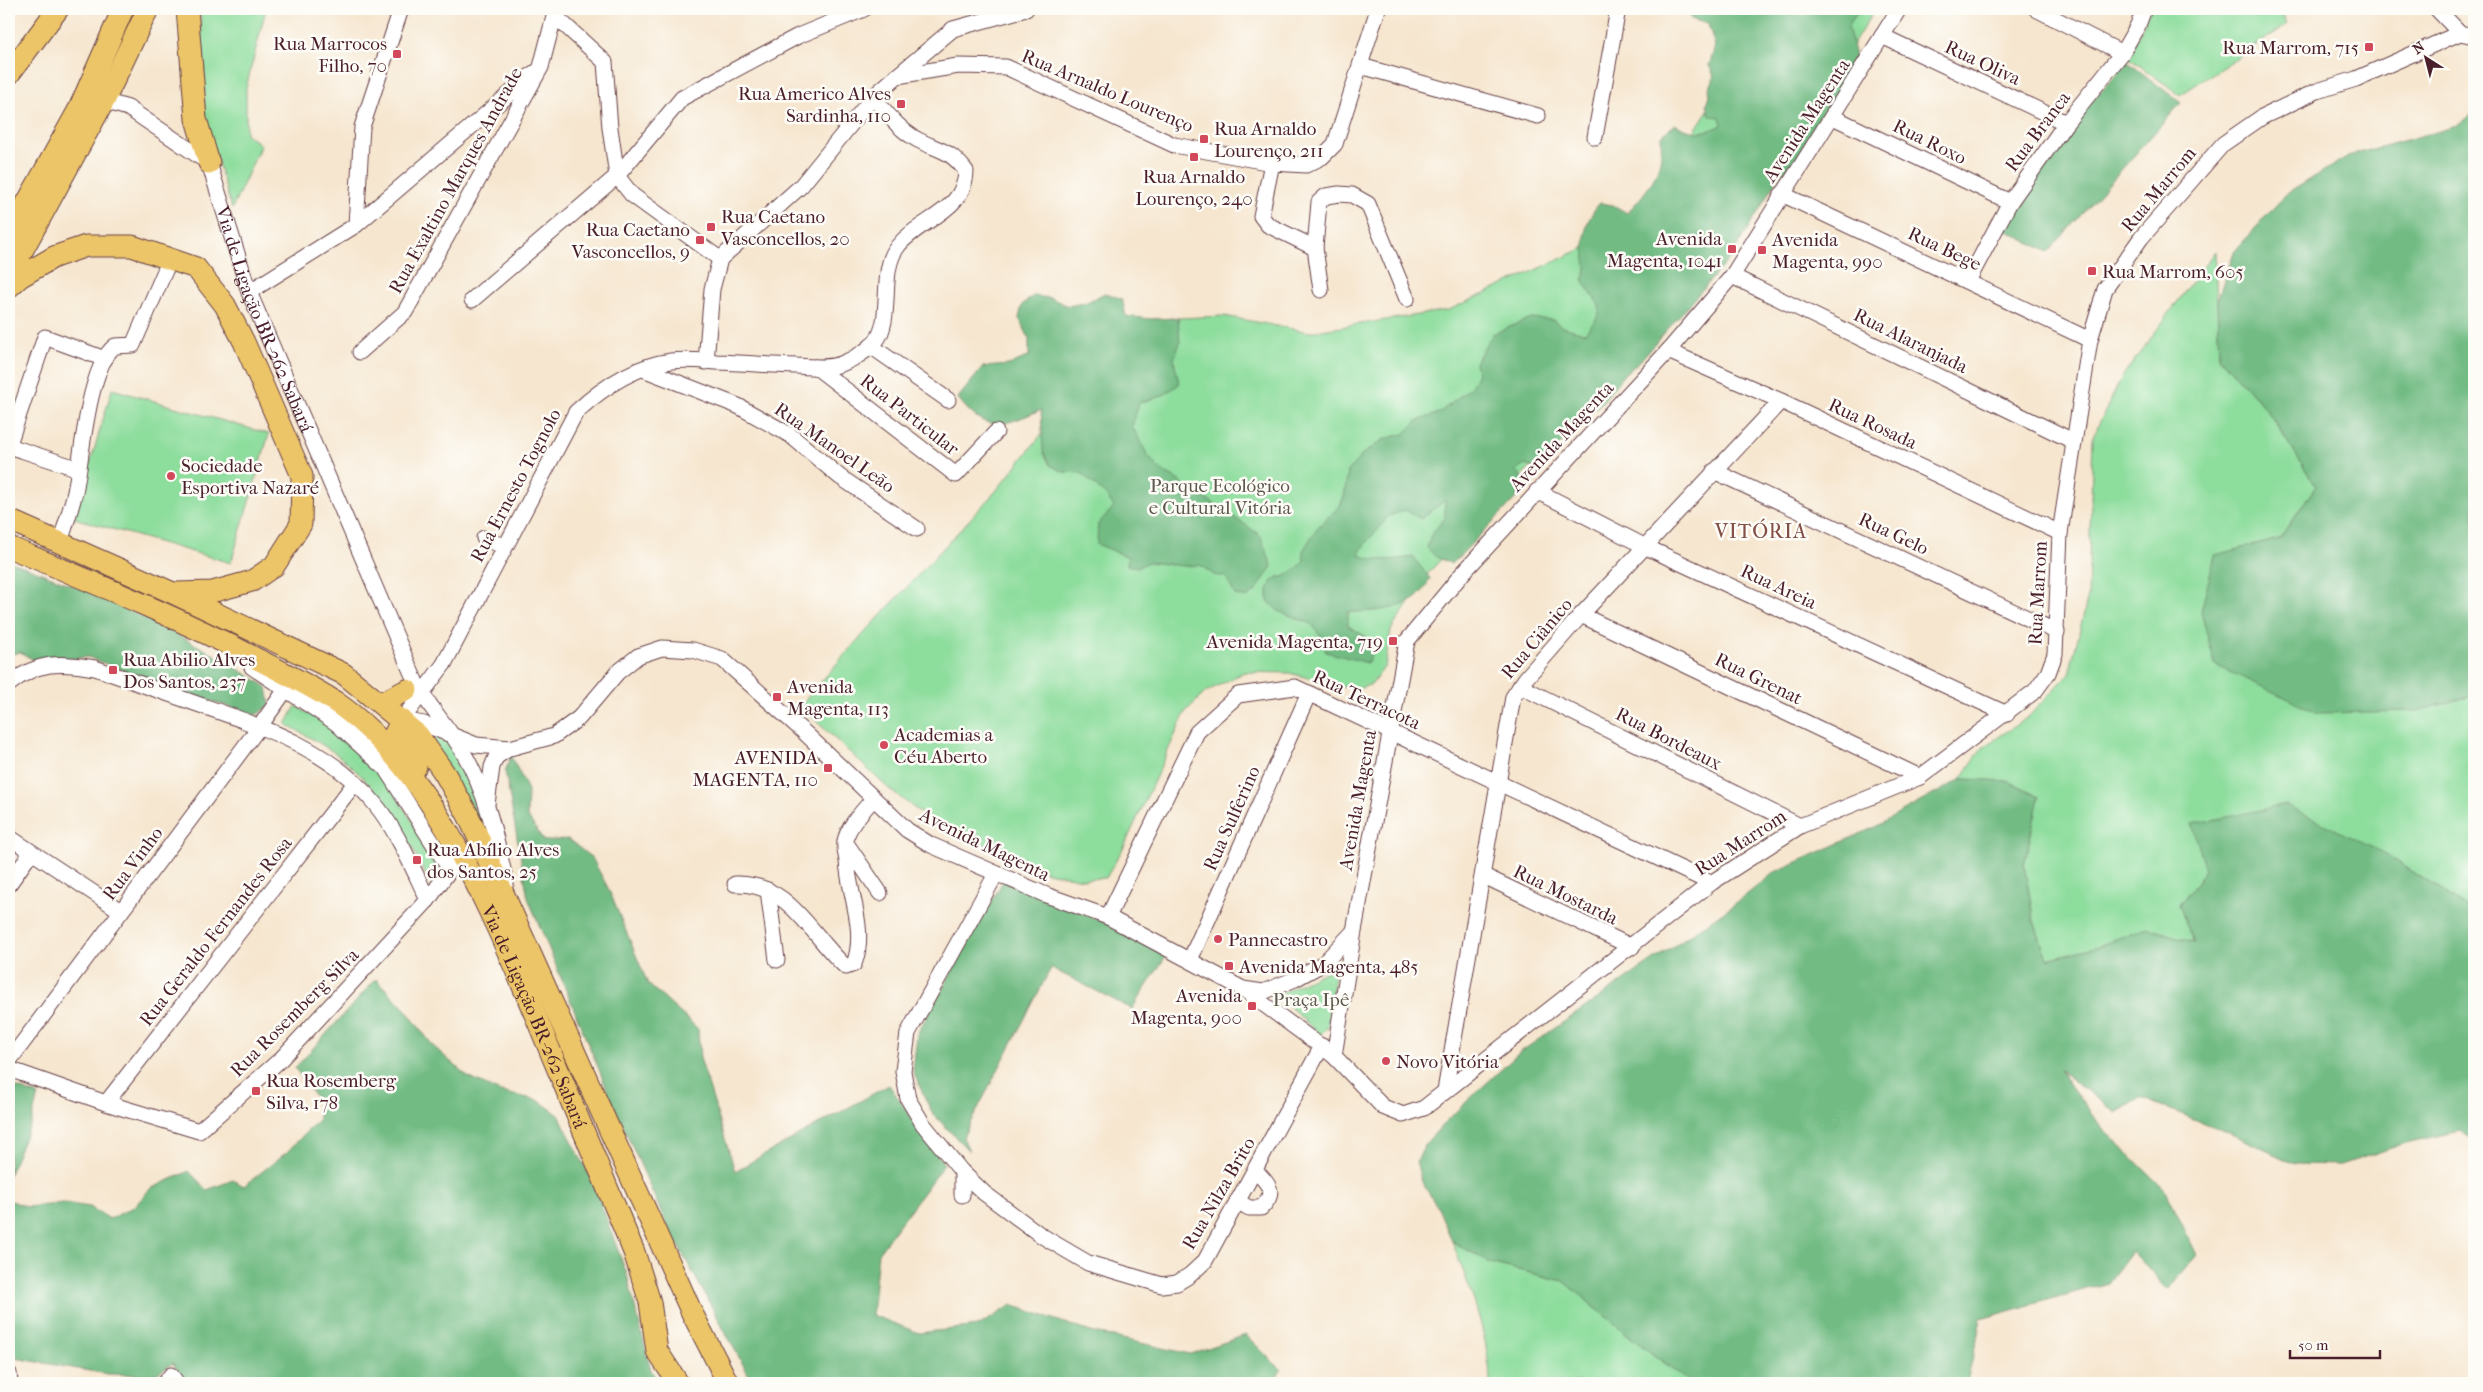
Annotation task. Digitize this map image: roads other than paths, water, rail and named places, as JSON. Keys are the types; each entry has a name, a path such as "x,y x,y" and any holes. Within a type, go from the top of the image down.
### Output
{"highway":[{"path":"9,74 58,9"},
{"path":"9,235 79,109 123,9"},
{"path":"9,275 104,101 148,9"},
{"path":"187,9 196,119 209,163"},
{"path":"9,287 20,277 54,257 86,246 132,246 196,268 225,305 244,342 302,476 302,524 274,566 252,581 212,592 172,593"},
{"name":"Via de Ligação BR-262 Sabará","path":"9,520 172,593 344,674 418,735 445,774 468,815 511,906 688,1304 728,1383"},
{"name":"Via de Ligação BR-262 Sabará","path":"9,547 211,635 303,683 335,702 356,720 398,763 487,904 634,1252 650,1302 656,1352 678,1383"},
{"path":"381,703 415,692"},
{"path":"402,720 395,731 395,736 423,777 454,853"}],"street":[{"path":"356,225 362,127 400,9"},
{"path":"472,300 617,176 682,98 798,36 862,9"},
{"path":"706,362 712,289 720,259 802,186 873,97 953,29 1026,9"},
{"name":"Rua Arnaldo Lourenço","path":"897,76 958,66 1006,67 1174,145 1272,164 1306,165 1322,157 1335,144 1378,9"},
{"path":"1595,137 1618,9"},
{"name":"Avenida Magenta","path":"1334,1056 1354,931 1407,641 1462,574 1668,351 1732,276 1899,9"},
{"path":"2036,9 2122,53"},
{"name":"Rua Branca","path":"1968,282 2010,202 2066,123 2122,53 2144,9"},
{"path":"2437,9 2467,35"},
{"path":"555,12 605,62 610,128 617,176 632,195 720,259"},
{"name":"Rua Exaltino Marques Andrade","path":"360,352 406,312 541,67 555,12"},
{"name":"Rua Marrom","path":"1243,989 1334,1056 1383,1107 1403,1115 1424,1108 1632,947 1711,883 1800,826 1920,777 2007,714 2035,691 2048,673 2055,654 2060,534 2073,441 2086,378 2090,340 2105,289 2142,238 2223,144 2262,116 2309,95 2356,79 2467,35"},
{"name":"Rua Oliva","path":"1882,36 2066,123"},
{"path":"1361,66 1538,116"},
{"path":"249,292 356,225 541,67"},
{"path":"873,97 900,128 918,140 938,147 956,158 966,171 966,182 954,201 944,212 914,232 897,247 888,270 884,317 877,340 871,346 948,400"},
{"path":"104,101 128,108 209,163"},
{"name":"Rua Roxo","path":"1833,117 2010,202"},
{"name":"Via de Ligação BR-262 Sabará","path":"209,163 249,292 409,666 415,692"},
{"path":"1272,164 1261,216 1268,225 1315,248"},
{"name":"Rua Bege","path":"1782,194 2090,340"},
{"path":"1321,290 1315,248 1319,202 1326,196 1352,195 1368,204 1408,299"},
{"path":"60,543 79,469 88,404 105,359 115,346 133,345 170,259"},
{"name":"Rua Alaranjada","path":"1732,276 2073,441"},
{"path":"79,469 9,445 45,337 105,359"},
{"name":"Rua Ernesto Tognolo","path":"402,720 415,692 444,664 576,412 599,390 643,368 672,361 816,367 841,364 871,346"},
{"name":"Rua Rosada","path":"1668,351 1780,401 2060,534"},
{"name":"Rua Particular","path":"816,367 956,475 996,432"},
{"name":"Rua Manoel Leão","path":"643,368 738,406 790,435 840,477 917,529"},
{"name":"Rua Ciânico","path":"1445,1091 1484,876 1513,697 1520,686 1582,615 1780,401"},
{"name":"Rua Gelo","path":"1714,471 2057,632"},
{"name":"Rua Areia","path":"1537,491 1646,547 2007,714"},
{"path":"484,538 505,547"},
{"name":"Rua Grenat","path":"1582,615 1920,777"},
{"name":"Via de Ligação BR-262 Sabará","path":"211,635 242,660 336,723 385,768 454,853"},
{"name":"Avenida Magenta","path":"487,804 492,767 496,757 510,748 554,736 579,718 617,673 638,656 662,648 693,650 722,659 805,733 907,830 931,845 1046,895 1108,917 1243,989 1263,992 1296,979 1324,963 1354,931"},
{"path":"9,684 24,672 43,665 70,664 95,668 260,726 330,761 356,783 376,805 401,843 428,900"},
{"name":"Rua Bordeaux","path":"1520,686 1800,826"},
{"name":"Rua Terracota","path":"1108,917 1197,732 1238,695 1295,687 1711,883"},
{"name":"Rua Vinho","path":"9,1061 260,726 286,688"},
{"path":"415,692 463,751 487,804"},
{"name":"Rua Sulferino","path":"1190,960 1308,693"},
{"name":"Avenida Magenta","path":"402,720 424,724 476,745 510,748"},
{"name":"Rua Geraldo Fernandes Rosa","path":"106,1103 356,783"},
{"path":"735,884 753,884 768,890 808,923 831,953 846,967 854,964 860,948 858,924 848,875 845,842 853,825 873,799"},
{"name":"Via de Ligação BR-262 Sabará","path":"487,804 511,906"},
{"path":"9,837 121,911"},
{"path":"845,842 880,893"},
{"path":"9,884 31,853"},
{"name":"Rua Rosemberg Silva","path":"9,1069 106,1103 199,1131 281,1059 428,900 454,853"},
{"name":"Rua Nilza Brito","path":"996,874 908,1033 903,1072 908,1099 923,1124 962,1172 984,1194 1042,1236 1088,1263 1162,1285 1176,1283 1190,1275 1205,1261 1322,1046"},
{"name":"Rua Mostarda","path":"1484,876 1632,947"},
{"path":"768,890 777,960"},
{"path":"1330,956 1338,958 1348,969"},
{"path":"1237,1201 1249,1208 1261,1208 1270,1200 1271,1192 1264,1178 1254,1171"},
{"path":"962,1172 962,1195"},
{"path":"9,1373 10,1383"}],"place":[{"name":"Rua Marrom, 715","path":"2369,47"},
{"name":"Rua Marrocos Filho, 70","path":"397,54"},
{"name":"Rua Americo Alves Sardinha, 110","path":"901,104"},
{"name":"Rua Arnaldo Lourenço, 211","path":"1204,139"},
{"name":"Rua Arnaldo Lourenço, 240","path":"1194,157"},
{"name":"Rua Caetano Vasconcellos, 20","path":"711,227"},
{"name":"Rua Caetano Vasconcellos, 9","path":"700,240"},
{"name":"Avenida Magenta, 1041","path":"1732,249"},
{"name":"Avenida Magenta, 990","path":"1762,250"},
{"name":"Rua Marrom, 605","path":"2092,271"},
{"name":"Sociedade Esportiva Nazaré","path":"171,476"},
{"name":"Avenida Magenta, 719","path":"1393,641"},
{"name":"Rua Abilio Alves Dos Santos, 237","path":"113,670"},
{"name":"Avenida Magenta, 113","path":"777,697"},
{"name":"Academias a Céu Aberto","path":"884,745"},
{"name":"AVENIDA MAGENTA, 110","path":"828,768"},
{"name":"Rua Abílio Alves dos Santos, 25","path":"417,860"},
{"name":"Pannecastro","path":"1218,939"},
{"name":"Avenida Magenta, 485","path":"1229,966"},
{"name":"Avenida Magenta, 900","path":"1252,1006"},
{"name":"Novo Vitória","path":"1386,1061"},
{"name":"Rua Rosemberg Silva, 178","path":"256,1091"}],"district":[{"name":"VITÓRIA","path":"1761,531"}],"park label":[{"name":"Parque Ecológico e Cultural Vitória","path":"1220,496"},
{"name":"Praça Ipê","path":"1311,999"}]}
